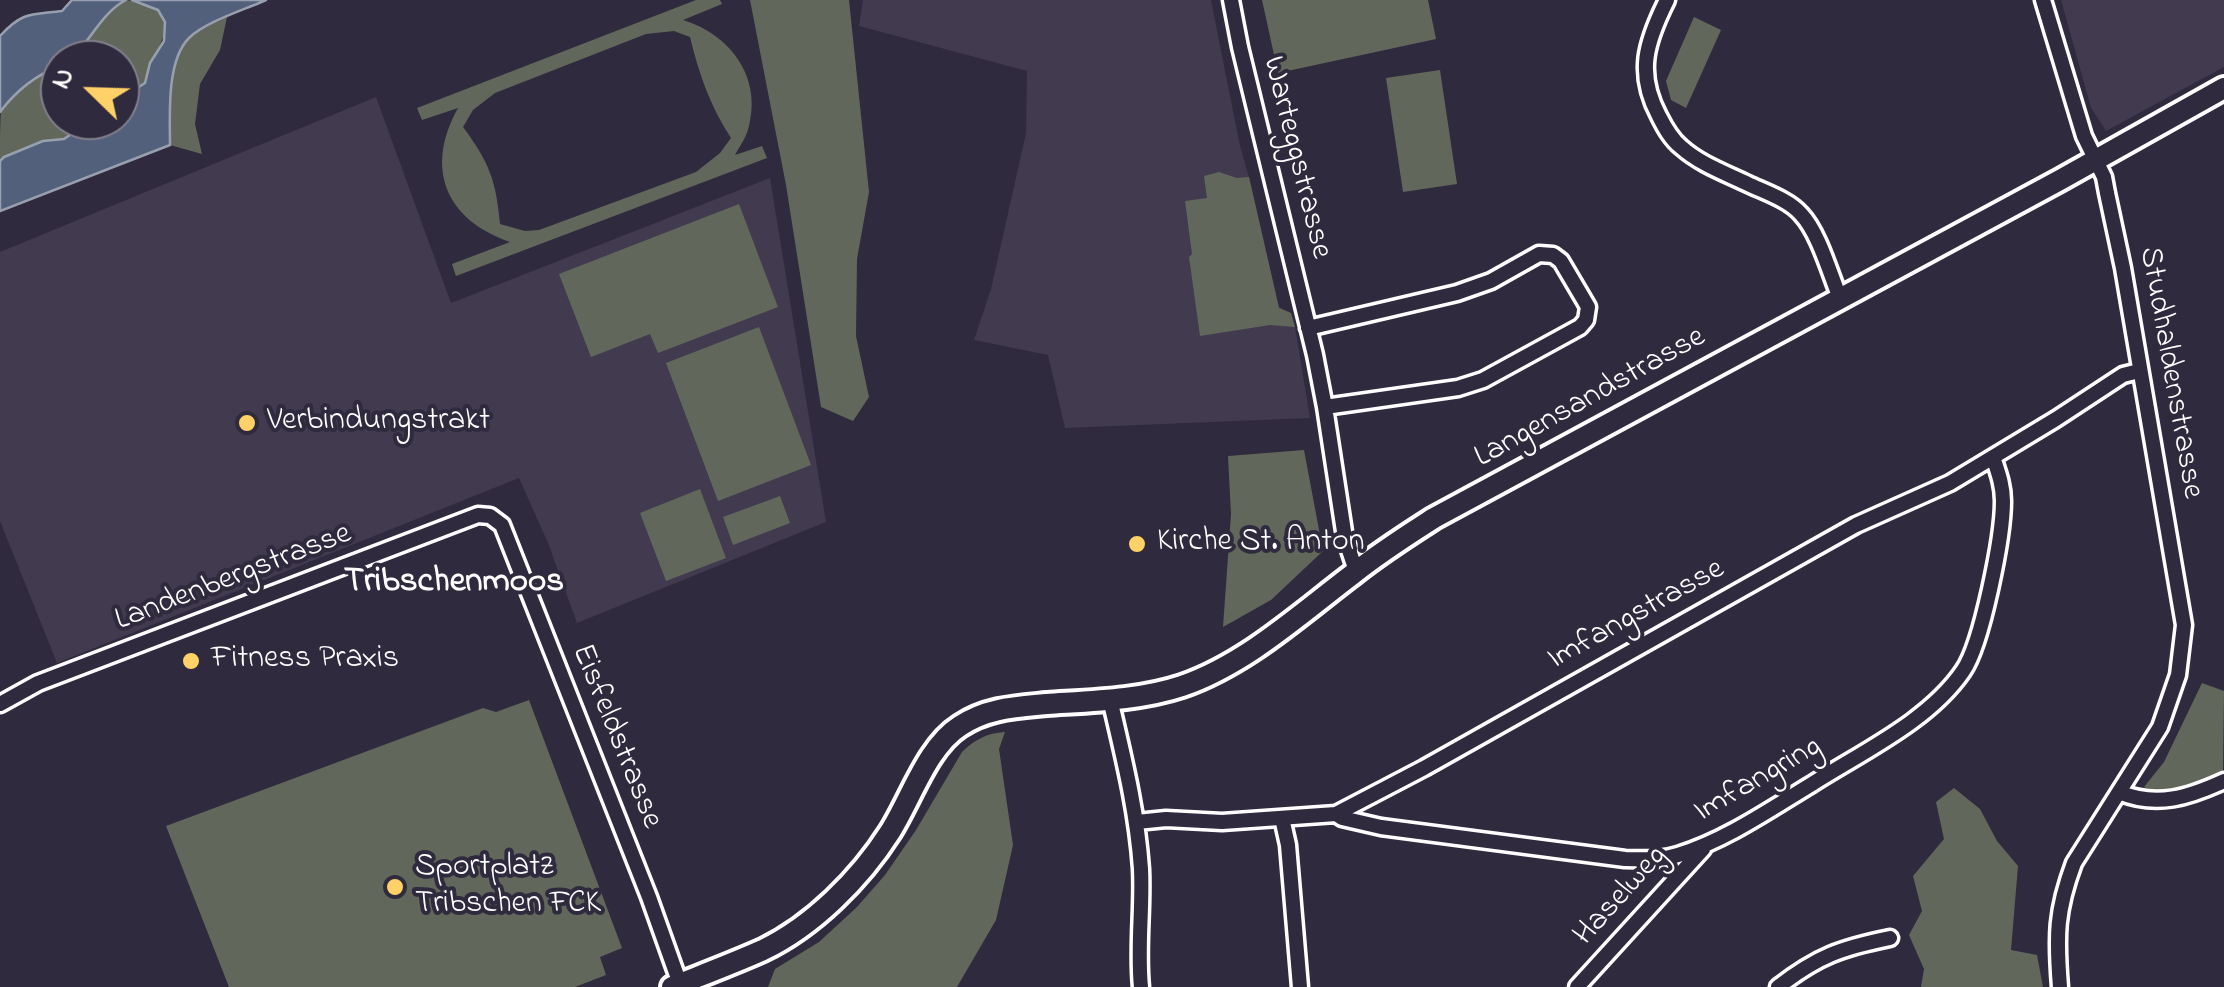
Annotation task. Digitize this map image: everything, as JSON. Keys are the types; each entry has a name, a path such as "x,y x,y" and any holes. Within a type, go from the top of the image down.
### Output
{"street":[{"name":"Warteggstrasse","path":"1230,0 1308,328 1325,407 1345,538 1356,571"},
{"path":"1667,0 1645,60 1646,84 1666,130 1678,145 1700,160 1801,214 1840,298"},
{"name":"Studhaldenstrasse","path":"2043,0 2081,126 2104,177 2184,614 2178,676 2160,727 2074,862 2065,887 2058,920 2060,987"},
{"name":"Langensandstrasse","path":"676,986 766,948 818,912 860,873 889,834 941,743 957,728 979,716 1010,708 1156,693 1185,685 1223,667 1434,518 2224,88"},
{"path":"1308,328 1492,281 1539,254 1553,255 1561,261 1588,307 1580,327 1483,380 1458,388 1325,407"},
{"name":"Imfangstrasse","path":"1137,822 1222,822 1336,814 1856,525 1950,483 2123,375 2139,371"},
{"name":"Imfangring","path":"1336,814 1381,827 1625,859 1661,859 1707,845 1925,712 1958,678 1972,656 1980,632 2000,534 2002,488 1992,457"},
{"name":"Landenbergstrasse","path":"0,704 56,676 478,515 490,516"},
{"name":"Eisfeldstrasse","path":"490,516 502,526 649,897 676,986"},
{"path":"1110,698 1137,822 1141,987"},
{"path":"2119,792 2172,801 2224,781"},
{"path":"1282,818 1288,845 1300,987"},
{"name":"Haselweg","path":"1577,987 1707,845"},
{"path":"1778,987 1824,957 1890,938"}],"shaded area":[{"path":"863,0 1211,0 1240,146 1279,307 1291,313 1295,327 1310,418 1065,428 1048,355 974,340 991,289 1026,133 1027,71 859,26"},
{"path":"2061,0 2224,0 2224,67 2106,131 2091,108"},
{"path":"376,97 451,303 770,178 826,522 577,623 519,478 57,663 0,521 0,252"}],"green space":[{"path":"126,0 147,5 160,12 165,21 161,43 145,83 140,86 140,40 87,40"},
{"path":"696,0 720,0 722,4 683,20 715,35 738,60 751,90 752,108 748,130 735,155 762,146 767,158 456,276 452,264 510,242 469,220 447,188 443,151 458,108 422,120 417,108","holes":["674,31 690,37 706,89 731,138 720,153 696,172 539,230 525,231 500,224 490,172 463,127 473,110 495,93 646,34"]},
{"path":"750,0 849,0 869,192 857,259 856,336 869,397 853,421 821,407 786,185"},
{"path":"1262,0 1428,0 1436,39 1278,73"},
{"path":"227,17 220,50 200,84 195,124 202,154 170,145 171,88 177,59 191,37"},
{"path":"1694,17 1721,30 1686,108 1671,100 1666,81"},
{"path":"1440,70 1457,184 1403,192 1386,78"},
{"path":"40,76 40,140 54,140 0,161 1,111"},
{"path":"1219,172 1249,177 1279,308 1291,313 1295,327 1270,325 1200,336 1185,201 1207,198 1204,176"},
{"path":"739,204 778,307 658,353 650,334 591,357 559,274"},
{"path":"759,327 811,465 718,501 666,363"},
{"path":"1304,450 1323,551 1271,600 1223,627 1231,514 1228,456"},
{"path":"700,489 726,558 666,581 640,513"},
{"path":"780,496 790,523 733,545 723,517"},
{"path":"2202,683 2224,691 2223,771 2185,789 2158,794 2144,787 2164,762"},
{"name":"Sportplatz Tribschen FCK","path":"529,700 622,948 600,957 606,975 575,987 229,987 166,826 483,708 496,712"},
{"path":"1005,732 999,749 1013,845 996,920 957,987 768,987 775,969 819,942 885,875 962,752 981,738"},
{"path":"1954,788 1980,809 1997,841 2018,866 2011,950 2037,955 2043,987 1921,987 1924,969 1909,935 1922,911 1913,876 1944,839 1936,802"}],"water":[{"path":"72,0 126,0 110,12 87,40 40,40 40,76 0,112 0,36 22,18 62,11"},
{"path":"132,0 266,0 205,27 182,48 171,89 170,145 0,211 0,161 4,157 43,141 140,140 140,86 164,41 165,22 158,10"}],"place":[{"name":"Verbindungstrakt","path":"247,423"},
{"name":"Kirche St. Anton","path":"1137,544"},
{"name":"Fitness Praxis","path":"191,661"},
{"name":"Sportplatz Tribschen FCK","path":"395,887"}],"district":[{"name":"Tribschenmoos","path":"454,584"}]}
